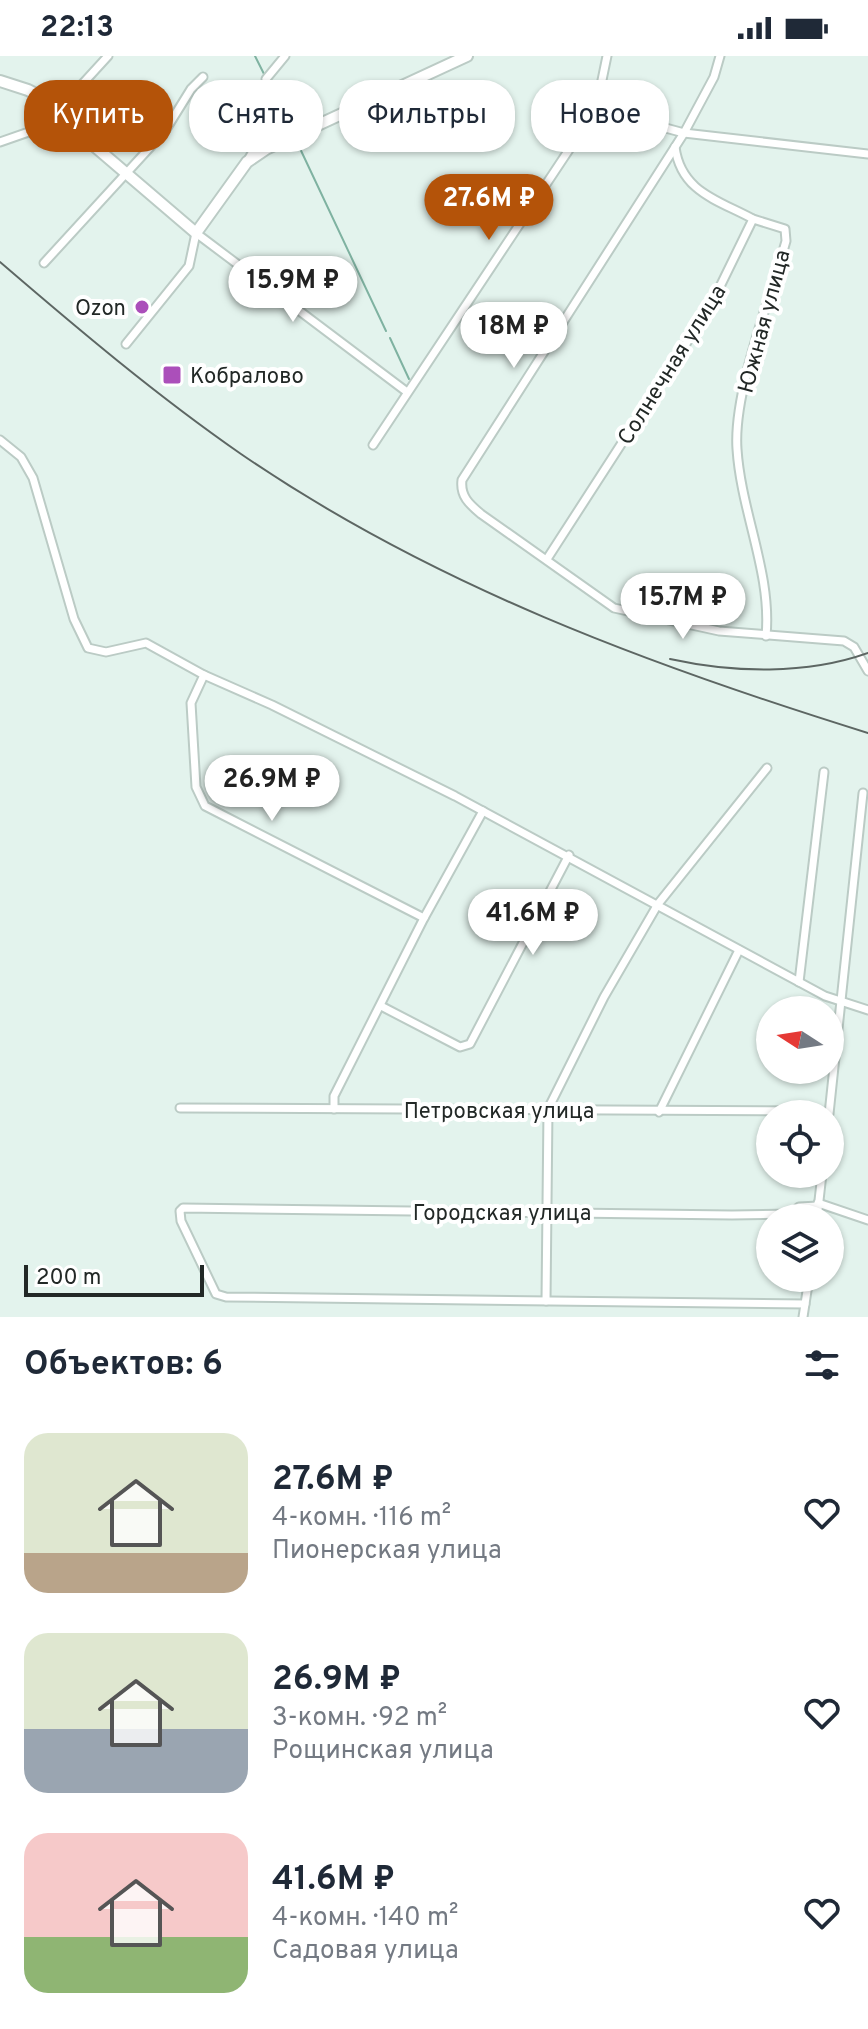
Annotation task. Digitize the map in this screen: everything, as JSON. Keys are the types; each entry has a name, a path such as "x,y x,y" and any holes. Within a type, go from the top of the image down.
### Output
{"street":[{"path":"87,80 108,56"},
{"path":"266,79 285,56"},
{"path":"323,122 467,56"},
{"path":"602,80 607,56"},
{"path":"720,56 714,77 684,133 462,480 463,495 470,504 614,608 688,627 849,643 868,671"},
{"path":"44,263 165,131 191,89 203,77"},
{"path":"0,81 24,90"},
{"path":"669,129 868,154"},
{"path":"0,142 24,134"},
{"path":"675,147 680,170 689,182 753,219"},
{"path":"101,152 196,233 407,392"},
{"path":"126,344 189,266 196,233 253,152"},
{"path":"247,162 263,152"},
{"path":"373,445 567,152"},
{"name":"Южная улица","path":"753,219 785,229 786,241 740,405 736,447 747,517 766,592 766,636"},
{"name":"Солнечная улица","path":"547,559 711,305 753,219"},
{"path":"0,440 21,457 29,470 74,619 88,648 106,652 146,643 204,675 272,705 569,855 739,950 830,996"},
{"path":"204,675 191,703 196,787 205,806 424,918"},
{"path":"767,768 658,904 604,997 548,1109 546,1301 805,1304"},
{"path":"799,982 824,772"},
{"path":"844,996 863,793"},
{"path":"334,1109 334,1096 424,918 483,811"},
{"path":"381,1006 468,1045 569,855"},
{"path":"659,1112 739,950"},
{"path":"844,1002 868,1010"},
{"name":"Петровская улица","path":"180,1108 756,1111"},
{"name":"Городская улица","path":"546,1301 226,1297 216,1294 181,1221 180,1211 183,1208 756,1214"},
{"path":"844,1213 868,1220"},
{"path":"803,1317 807,1292"}],"waterway":[{"path":"255,56 264,74"},
{"path":"302,152 386,331"},
{"path":"390,338 409,379"}],"railway":[{"path":"0,262 209,432 314,501 389,543 466,582 624,649 868,733"},
{"path":"670,659 719,667 770,670 820,665 868,653"}],"place":[{"name":"Ozon","path":"142,307"},
{"name":"Кобралово","path":"172,375"}]}
